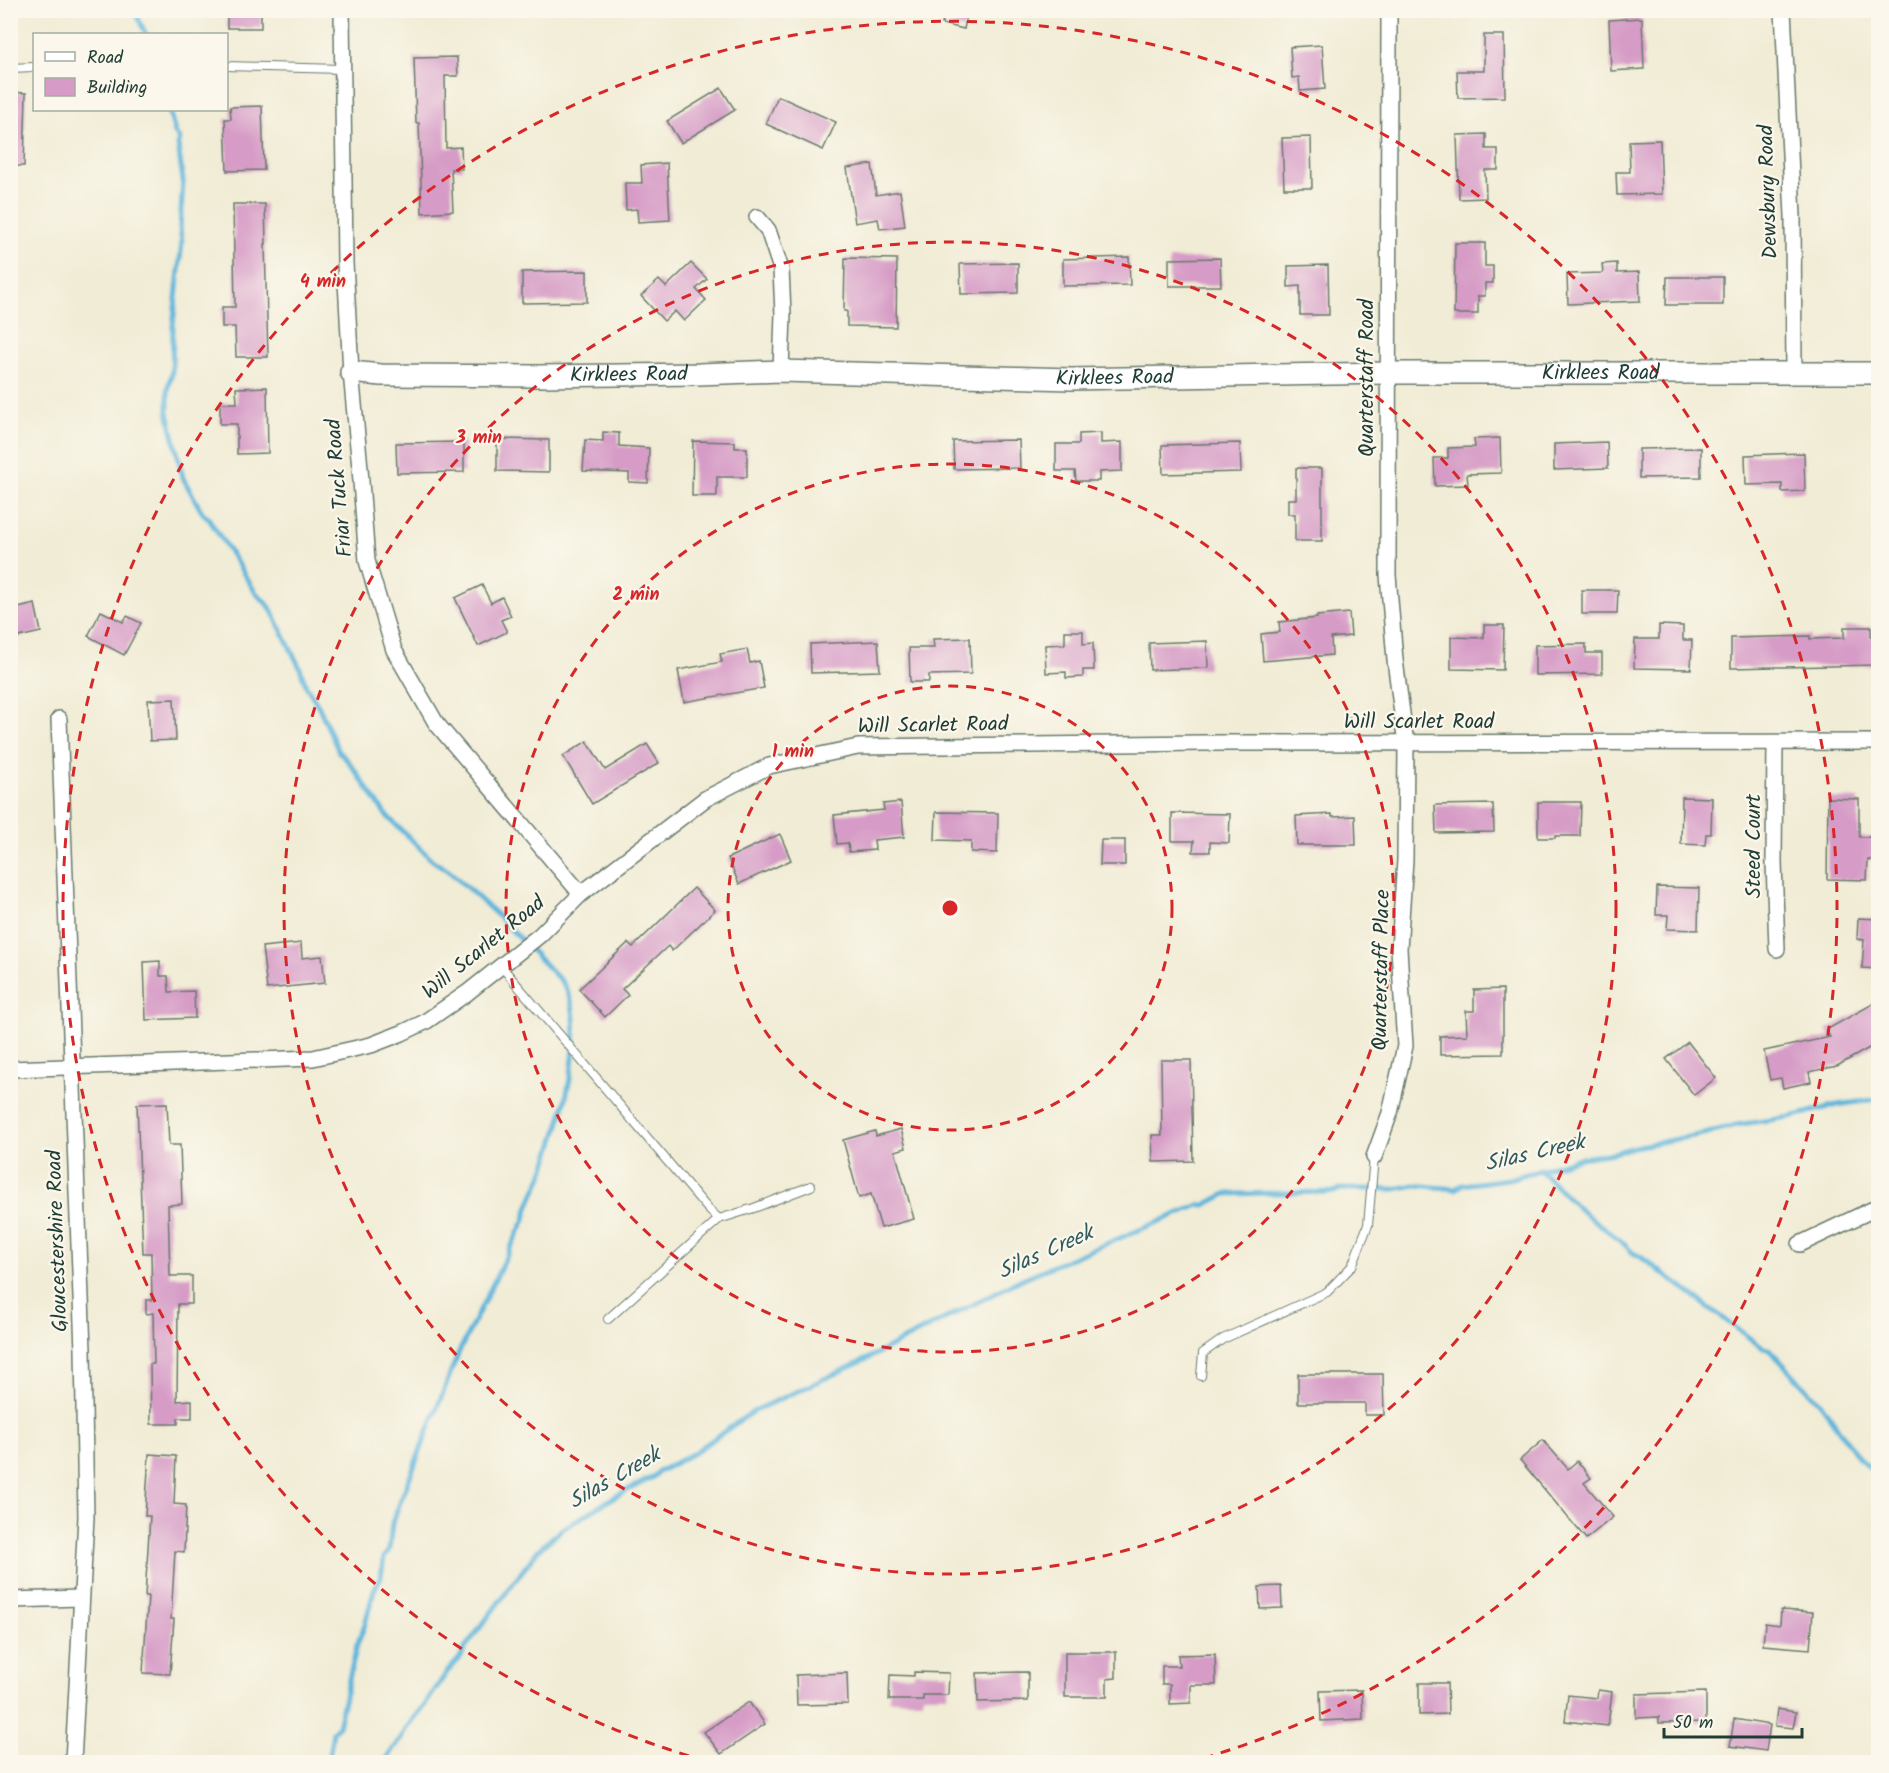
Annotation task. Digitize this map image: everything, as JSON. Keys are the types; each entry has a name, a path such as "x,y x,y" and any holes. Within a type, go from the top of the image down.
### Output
{"street":[{"name":"Friar Tuck Road","path":"342,10 345,263 351,372 367,561 394,650 436,723 581,894"},
{"name":"Quarterstaff Road","path":"1389,10 1388,575 1395,660 1406,744"},
{"name":"Dewsbury Road","path":"1783,10 1793,216 1794,373"},
{"path":"757,217 768,230 781,269 783,314 780,371"},
{"name":"Kirklees Road","path":"351,372 381,375 550,375 780,371 1071,379 1387,373 1878,373"},
{"name":"Gloucestershire Road","path":"59,719 83,1350 86,1505 73,1762"},
{"name":"Will Scarlet Road","path":"10,1069 313,1058 371,1045 425,1022 467,993 540,935 581,894 705,799 769,766 858,747 1204,743 1878,742"},
{"name":"Steed Court","path":"1775,743 1774,862 1777,949"},
{"name":"Quarterstaff Place","path":"1374,1157 1390,1113 1405,1046 1399,949 1405,860 1406,744"},
{"path":"1800,1244 1878,1207"},
{"path":"10,1600 81,1598"}],"lane":[{"path":"228,66 342,69"},
{"path":"10,68 33,67"},
{"path":"501,966 718,1219"},
{"path":"1201,1376 1203,1353 1223,1339 1327,1292 1352,1266 1368,1226 1374,1157"},
{"path":"608,1319 718,1219 811,1186"}],"building":[{"path":"227,10 261,10 261,28 227,28"},
{"path":"945,10 968,10 964,29 942,24"},
{"path":"1642,18 1644,69 1611,71 1609,20"},
{"path":"1484,35 1504,35 1505,97 1458,98 1457,71 1484,71"},
{"path":"1322,45 1325,89 1300,91 1299,77 1292,78 1290,47"},
{"path":"457,57 458,76 445,76 446,148 461,147 462,169 451,169 453,211 422,213 414,58"},
{"path":"721,88 735,110 681,143 667,121"},
{"path":"10,92 26,93 24,166 10,166"},
{"path":"778,96 836,122 823,150 766,124"},
{"path":"262,106 264,170 227,171 225,119 231,119 230,107"},
{"path":"1486,134 1486,149 1498,149 1498,170 1485,170 1486,198 1459,199 1457,135"},
{"path":"1311,137 1312,188 1284,188 1282,138"},
{"path":"1660,140 1662,194 1617,195 1616,172 1630,172 1629,141"},
{"path":"667,163 670,220 638,222 637,209 626,210 625,183 642,183 641,165"},
{"path":"872,164 876,195 900,191 905,226 880,229 878,219 855,223 847,168"},
{"path":"233,204 265,204 268,357 236,357 235,327 222,327 222,307 235,307"},
{"path":"1455,243 1485,243 1485,266 1493,266 1493,283 1485,283 1485,296 1478,296 1478,314 1454,314"},
{"path":"1129,257 1130,285 1063,286 1063,259"},
{"path":"845,258 897,259 896,327 847,326 847,311 844,311"},
{"path":"1220,258 1221,286 1169,286 1169,259"},
{"path":"691,263 707,279 696,289 706,300 684,321 675,311 664,321 641,296 659,280 666,287"},
{"path":"1018,263 1018,293 961,294 960,264"},
{"path":"1617,263 1617,273 1639,272 1640,301 1568,304 1567,274 1603,273 1602,264"},
{"path":"1328,265 1329,315 1300,315 1300,286 1288,287 1288,266"},
{"path":"587,271 587,302 522,303 522,272"},
{"path":"1667,277 1723,277 1723,305 1666,305"},
{"path":"267,387 268,453 237,454 237,424 220,424 220,403 237,403 236,388"},
{"path":"603,432 619,433 619,446 649,448 648,483 629,482 629,473 583,471 585,440 603,441"},
{"path":"1101,433 1101,443 1122,442 1122,471 1099,472 1099,481 1076,481 1075,471 1056,471 1056,444 1079,444 1079,434"},
{"path":"1500,438 1501,473 1467,474 1468,485 1435,486 1434,458 1448,458 1448,448 1475,447 1474,439"},
{"path":"497,439 549,440 549,472 497,471"},
{"path":"1019,440 1020,468 954,469 953,441"},
{"path":"693,441 735,442 735,448 747,448 747,477 717,477 717,496 692,496"},
{"path":"464,442 464,472 397,473 396,443"},
{"path":"1607,442 1608,468 1554,470 1554,444"},
{"path":"1240,443 1241,472 1163,474 1162,445"},
{"path":"1701,448 1701,477 1639,478 1639,449"},
{"path":"1804,453 1805,491 1782,492 1782,484 1746,485 1745,455"},
{"path":"1296,468 1322,468 1322,541 1295,541 1295,514 1288,514 1288,499 1296,499"},
{"path":"482,585 491,603 502,597 511,616 501,620 507,632 478,646 455,598"},
{"path":"1582,590 1618,590 1617,614 1582,614"},
{"path":"35,604 41,632 10,639 10,610"},
{"path":"101,611 123,622 127,616 141,623 124,655 88,636"},
{"path":"1349,613 1351,636 1331,638 1332,655 1263,661 1261,634 1280,632 1279,622"},
{"path":"1484,625 1504,625 1503,670 1451,669 1451,637 1484,638"},
{"path":"1659,625 1683,626 1683,640 1692,640 1691,669 1634,668 1635,639 1659,639"},
{"path":"1844,627 1871,627 1871,637 1878,637 1878,665 1731,668 1731,638 1810,636 1810,639 1844,638"},
{"path":"1065,631 1083,631 1083,644 1093,643 1094,670 1083,670 1083,677 1066,678 1066,672 1046,673 1045,645 1065,644"},
{"path":"970,638 971,674 929,675 929,682 910,682 909,648 934,648 933,639"},
{"path":"878,641 880,671 811,673 810,644"},
{"path":"1207,641 1208,668 1150,670 1149,643"},
{"path":"1586,644 1586,653 1602,653 1602,674 1535,675 1535,645"},
{"path":"747,649 750,663 759,661 764,688 684,702 678,670 722,662 720,654"},
{"path":"174,699 176,740 150,741 148,700"},
{"path":"587,741 605,770 647,744 659,763 592,804 563,756"},
{"path":"1682,797 1712,798 1711,834 1706,834 1705,845 1681,844"},
{"path":"1828,798 1859,799 1859,837 1877,837 1876,860 1868,860 1867,880 1827,879"},
{"path":"901,802 904,837 874,840 875,850 849,852 848,843 837,844 834,815 884,810 883,804"},
{"path":"1538,802 1581,802 1580,836 1538,838"},
{"path":"1493,804 1494,832 1436,833 1435,805"},
{"path":"936,812 998,813 997,853 971,852 971,841 935,840"},
{"path":"1172,813 1230,814 1229,843 1210,842 1210,852 1193,852 1194,841 1172,841"},
{"path":"1332,814 1332,817 1355,816 1356,845 1297,845 1296,816"},
{"path":"780,834 791,860 739,884 728,858"},
{"path":"1101,840 1125,840 1125,865 1100,865"},
{"path":"1657,887 1699,888 1698,930 1667,929 1668,915 1656,915"},
{"path":"694,888 715,910 672,951 668,946 622,989 628,995 605,1017 579,989 628,943 633,947"},
{"path":"1858,918 1878,919 1878,969 1862,968 1864,940 1857,939"},
{"path":"301,943 302,958 322,956 325,983 267,989 262,947"},
{"path":"160,961 160,976 168,976 169,992 194,991 195,1018 146,1020 144,962"},
{"path":"1503,989 1503,1054 1440,1055 1440,1036 1467,1035 1466,1011 1474,1011 1474,990"},
{"path":"1878,1001 1878,1043 1837,1066 1809,1072 1811,1082 1783,1088 1781,1078 1770,1080 1764,1051 1830,1037 1826,1030"},
{"path":"1688,1042 1716,1078 1694,1095 1666,1059"},
{"path":"1161,1060 1191,1060 1193,1161 1153,1162 1152,1135 1162,1135"},
{"path":"167,1103 169,1145 180,1145 182,1204 168,1205 170,1276 192,1276 192,1304 178,1304 177,1401 192,1400 192,1418 178,1418 178,1424 151,1424 150,1364 154,1364 153,1313 146,1314 146,1300 152,1300 151,1253 143,1253 137,1104"},
{"path":"901,1129 906,1148 895,1151 914,1219 881,1228 871,1194 859,1198 843,1140 875,1131 876,1136"},
{"path":"1298,1374 1383,1374 1384,1415 1365,1415 1365,1403 1298,1403"},
{"path":"1543,1440 1568,1469 1577,1461 1591,1478 1584,1483 1613,1517 1586,1539 1520,1460"},
{"path":"149,1454 176,1456 174,1504 186,1505 184,1552 175,1551 170,1674 143,1673 148,1596 145,1596 150,1516 145,1516"},
{"path":"1281,1586 1282,1608 1260,1609 1259,1587"},
{"path":"1781,1610 1813,1612 1810,1649 1763,1645 1765,1623 1780,1625"},
{"path":"1065,1652 1116,1652 1116,1678 1107,1679 1107,1697 1065,1697"},
{"path":"1215,1654 1216,1685 1191,1685 1191,1703 1170,1704 1170,1684 1162,1684 1162,1666 1179,1666 1178,1655"},
{"path":"914,1672 949,1673 948,1695 923,1695 923,1700 889,1700 890,1675 914,1676"},
{"path":"1028,1672 1028,1701 978,1702 977,1673"},
{"path":"847,1673 848,1704 797,1705 796,1675"},
{"path":"1419,1683 1447,1683 1448,1714 1419,1715"},
{"path":"1362,1690 1363,1719 1321,1721 1320,1691"},
{"path":"1598,1690 1612,1692 1608,1726 1565,1721 1568,1695 1597,1698"},
{"path":"1706,1692 1706,1722 1659,1723 1659,1717 1636,1718 1636,1694"},
{"path":"749,1702 765,1724 721,1754 704,1732"},
{"path":"1777,1709 1796,1712 1793,1728 1775,1726"},
{"path":"1734,1719 1770,1725 1766,1751 1730,1746"}],"waterway":[{"path":"134,10 146,33"},
{"path":"169,111 175,133 180,140 178,145 183,181 180,228 182,242 173,326 168,412 183,478 202,512 209,519 256,593 270,607 339,752 349,762 386,815 432,860 450,872 496,914 562,982 571,1001 574,1024 574,1050 570,1078 557,1132 525,1219 458,1354 392,1523 389,1550 384,1557 381,1577 374,1590 357,1645 338,1726 333,1732 328,1762"},
{"name":"Silas Creek","path":"384,1762 447,1672 460,1658 467,1645 538,1550 561,1530 616,1496 692,1454 754,1411 861,1362 1024,1278 1199,1205 1205,1205 1226,1194 1334,1192 1340,1189 1395,1189 1415,1185 1455,1189 1462,1185 1509,1179 1580,1158 1709,1133 1736,1125 1790,1117 1837,1105 1878,1099"},
{"path":"1539,1169 1579,1209 1633,1253 1763,1348 1769,1349 1822,1405 1857,1456 1878,1476"}]}
